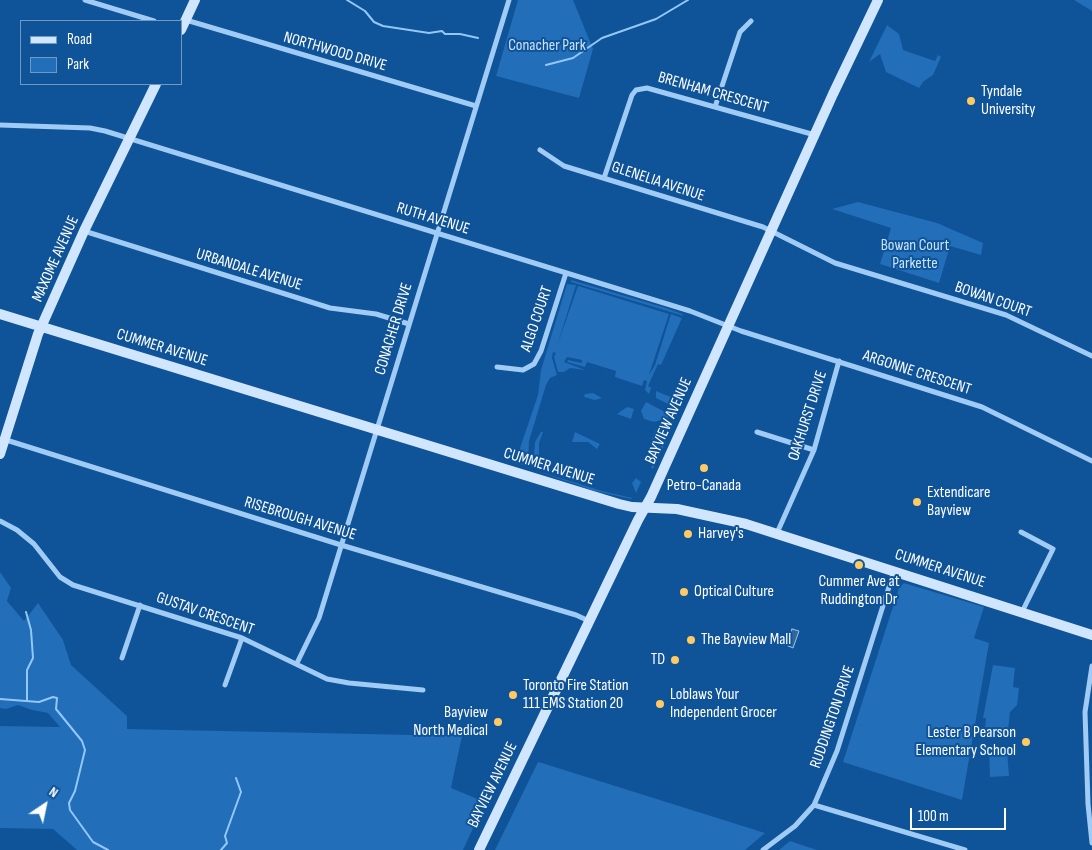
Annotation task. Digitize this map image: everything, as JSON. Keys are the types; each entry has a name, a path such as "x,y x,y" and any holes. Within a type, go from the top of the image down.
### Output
{"street":[{"path":"85,0 151,20"},
{"path":"183,27 195,0"},
{"name":"CONACHER DRIVE","path":"297,663 319,618 509,0"},
{"name":"BAYVIEW AVENUE","path":"479,850 646,507 878,0"},
{"path":"715,107 740,32 751,20"},
{"name":"NORTHWOOD DRIVE","path":"183,27 476,106"},
{"name":"MAXOME AVENUE","path":"0,454 2,438 42,326 84,231 156,85"},
{"name":"BRENHAM CRESCENT","path":"604,178 632,95 636,90 647,88 815,135"},
{"name":"RUTH AVENUE","path":"0,125 90,128 130,139 690,311 729,326"},
{"name":"GLENELIA AVENUE","path":"540,150 564,166 763,227 772,232"},
{"name":"URBANDALE AVENUE","path":"84,231 330,308 376,314 409,324"},
{"name":"BOWAN COURT","path":"772,232 835,263 1006,315 1092,356"},
{"name":"ALGO COURT","path":"497,367 523,370 534,364 541,351 566,273"},
{"name":"CUMMER AVENUE","path":"0,314 619,504 688,511 746,524 1092,635"},
{"name":"ARGONNE CRESCENT","path":"729,326 982,407 1092,461"},
{"name":"OAKHURST DRIVE","path":"776,533 814,450 839,362"},
{"path":"757,432 814,450"},
{"name":"RISEBROUGH AVENUE","path":"2,438 341,545 576,615 589,621"},
{"name":"GUSTAV CRESCENT","path":"0,521 17,530 34,544 60,577 73,585 242,638 327,678 349,683 423,690"},
{"path":"1021,532 1053,549 1022,612"},
{"name":"RUDDINGTON DRIVE","path":"763,850 795,826 814,805 837,751 894,570"},
{"path":"122,658 140,605"},
{"path":"225,685 242,638"},
{"path":"1092,666 1085,712 1092,843"},
{"path":"814,805 965,850"}],"green space":[{"name":"Conacher Park","path":"518,0 573,0 593,49 579,98 496,76"},
{"path":"1074,0 1092,0 1092,11"},
{"path":"887,25 899,34 903,50 935,61 938,55 941,57 933,75 924,81 919,88 886,72 880,54 869,62"},
{"name":"Bowan Court Parkette","path":"858,202 937,223 983,243 981,255 950,246 939,283 880,264 891,228 832,209"},
{"path":"571,280 666,308 684,316 571,282"},
{"path":"567,284 576,285 557,346 578,286 669,314 649,375 655,365 671,314 682,318 661,365 658,364 648,386 651,388 649,394 645,390 647,381 644,380 642,386 615,377 616,371 587,362 585,367 567,362 568,360 582,363 582,360 567,357 564,362 585,370 570,368 564,372 558,372 554,357 556,353 553,352 552,358 557,375 550,378 546,385 529,441 528,460 524,465 515,463 538,395 541,370"},
{"path":"656,391 680,401 676,405 670,405 656,398"},
{"path":"593,393 602,398 595,400 584,397 585,394"},
{"path":"646,402 669,414 671,417 654,422 644,419 641,411"},
{"path":"627,407 634,409 631,419 617,414"},
{"path":"673,420 673,426 653,469 651,468"},
{"path":"669,423 659,446 655,444 652,439 655,431 659,426"},
{"path":"541,432 543,432 539,443 539,457 543,464 548,466 546,471 533,468 535,442"},
{"path":"575,432 600,444 597,449 588,442 572,442"},
{"path":"558,462 579,471 572,480 556,475"},
{"path":"534,470 602,491 632,498 595,491"},
{"path":"636,478 641,482 636,493 632,483"},
{"path":"0,572 11,588 7,601 24,621 38,603 63,640 71,665 127,716 127,729 462,736 451,788 485,802 463,850 77,850 53,829 0,828 0,726 60,727 48,713 18,705 6,709 0,708"},
{"path":"904,583 984,607 974,638 989,643 962,800 843,762 899,588"},
{"path":"993,665 1015,668 1013,687 1019,688 1017,705 1010,712 1008,730 985,727 986,718 983,718"},
{"path":"1007,751 1009,776 990,777 989,752"},
{"path":"538,762 765,833 745,850 495,850"},
{"path":"790,841 817,850 779,850"}],"shaded area":[{"path":"792,629 799,631 793,648 786,645"}],"waterway":[{"path":"347,0 365,11 374,22 383,26 429,33 442,31 445,34 460,34 478,38"},
{"path":"546,65 573,58 602,38 656,19 688,0"},
{"path":"26,612 31,630 33,658 27,670 27,700"},
{"path":"0,699 39,702 53,697 57,698 56,709 82,741 85,750 75,791 69,803 70,810 93,842 108,850"},
{"path":"221,850 227,843 225,836 241,792 236,778"}],"place":[{"name":"Tyndale University","path":"971,101"},
{"name":"Petro-Canada","path":"704,468"},
{"name":"Extendicare Bayview","path":"917,502"},
{"name":"Harvey's","path":"688,534"},
{"name":"Cummer Ave at Ruddington Dr","path":"859,565"},
{"name":"Optical Culture","path":"684,592"},
{"name":"The Bayview Mall","path":"691,640"},
{"name":"TD","path":"675,660"},
{"name":"Toronto Fire Station 111 EMS Station 20","path":"513,695"},
{"name":"Loblaws Your Independent Grocer","path":"660,704"},
{"name":"Bayview North Medical","path":"498,722"},
{"name":"Lester B Pearson Elementary School","path":"1026,742"}]}
